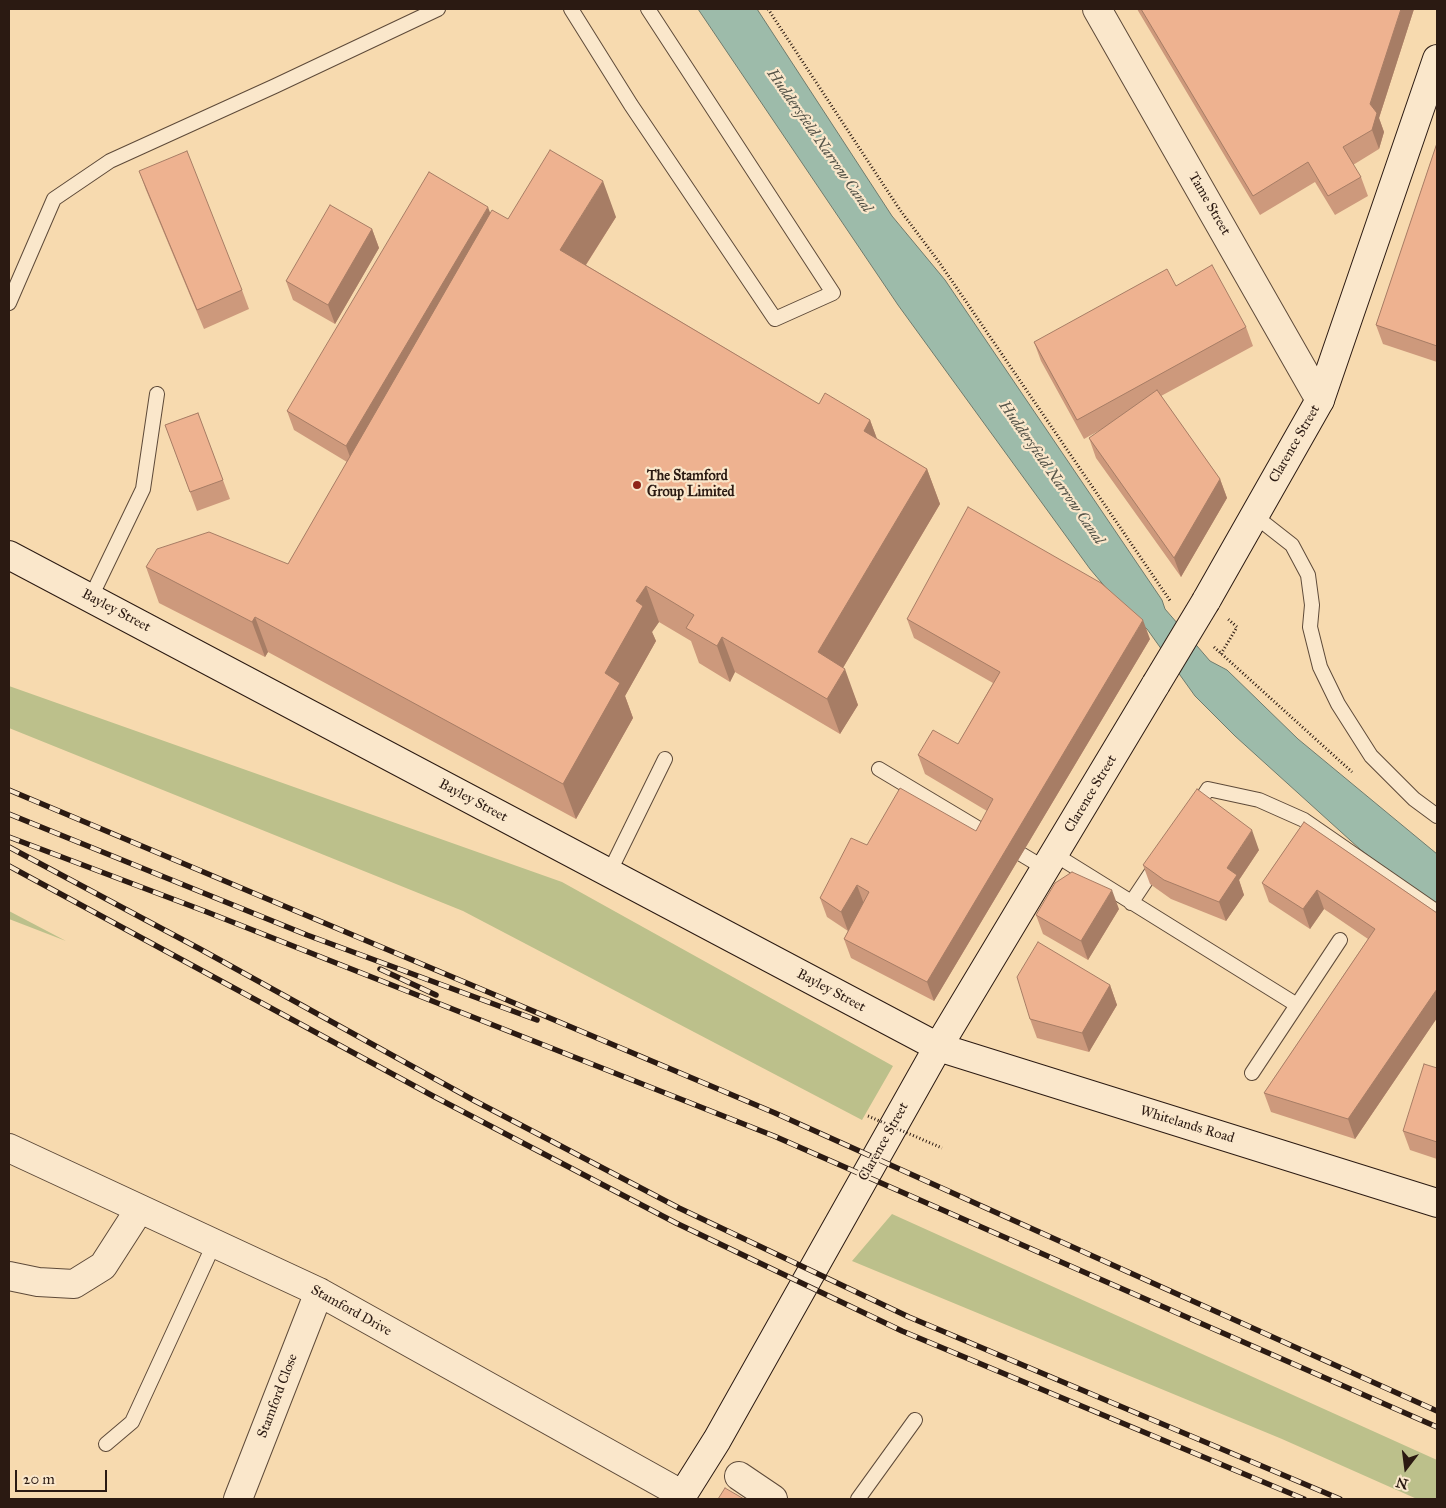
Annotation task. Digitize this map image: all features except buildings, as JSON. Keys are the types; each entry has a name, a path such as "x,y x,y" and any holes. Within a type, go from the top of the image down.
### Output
{"street":[{"name":"Tame Street","path":"1098,9 1320,400"},
{"name":"Clarence Street","path":"681,1497 721,1434 938,1047 1206,602 1320,400 1437,59"},
{"name":"Bayley Street","path":"9,555 938,1047"},
{"name":"Whitelands Road","path":"938,1047 1437,1203"},
{"name":"Stamford Drive","path":"9,1148 319,1292 681,1497"},
{"path":"9,1276 38,1282 74,1284 103,1266 139,1210"},
{"name":"Stamford Close","path":"238,1499 319,1292"},
{"path":"739,1476 772,1499"}],"lane":[{"path":"9,303 54,199 110,161 438,9"},
{"path":"571,9 631,105 775,319 833,293 648,9"},
{"path":"91,597 143,489 158,394"},
{"path":"1255,516 1292,545 1308,575 1312,605 1310,627 1320,667 1338,704 1371,756 1414,798 1437,816"},
{"path":"609,873 665,759"},
{"path":"879,768 1050,862 1131,903 1298,1005"},
{"path":"1186,822 1208,789 1259,800 1304,820 1437,912"},
{"path":"1131,903 1164,854"},
{"path":"1252,1073 1340,940"},
{"path":"106,1444 132,1422 214,1244"},
{"path":"858,1499 915,1420"}],"path":[{"path":"768,9 900,210 939,262 1176,607"},
{"path":"1208,641 1357,776"},
{"path":"868,1116 942,1148"}],"green space":[{"path":"9,686 562,882 893,1066 862,1120 463,911 9,728"},
{"path":"9,911 66,941 9,919"},
{"path":"892,1214 1437,1460 1437,1499 1417,1499 1282,1439 852,1261"}],"water":[{"name":"Huddersfield Narrow Canal","path":"698,9 757,9 892,216 945,280 1162,600 1165,609 1210,661 1227,670 1298,739 1437,854 1437,907 1361,850 1235,736 1195,696 1147,629 1129,615 1090,569 898,305"}],"railway":[{"path":"9,790 775,1113 1437,1411"},
{"path":"9,814 307,935 537,1020"},
{"path":"9,837 207,912 774,1136 1437,1427"},
{"path":"9,847 200,949 475,1101 679,1208 909,1317 1340,1499"},
{"path":"9,866 433,1096 676,1223 902,1331 1304,1499"},
{"path":"380,969 436,995"}],"place":[{"name":"The Stamford Group Limited","path":"637,485"}]}
